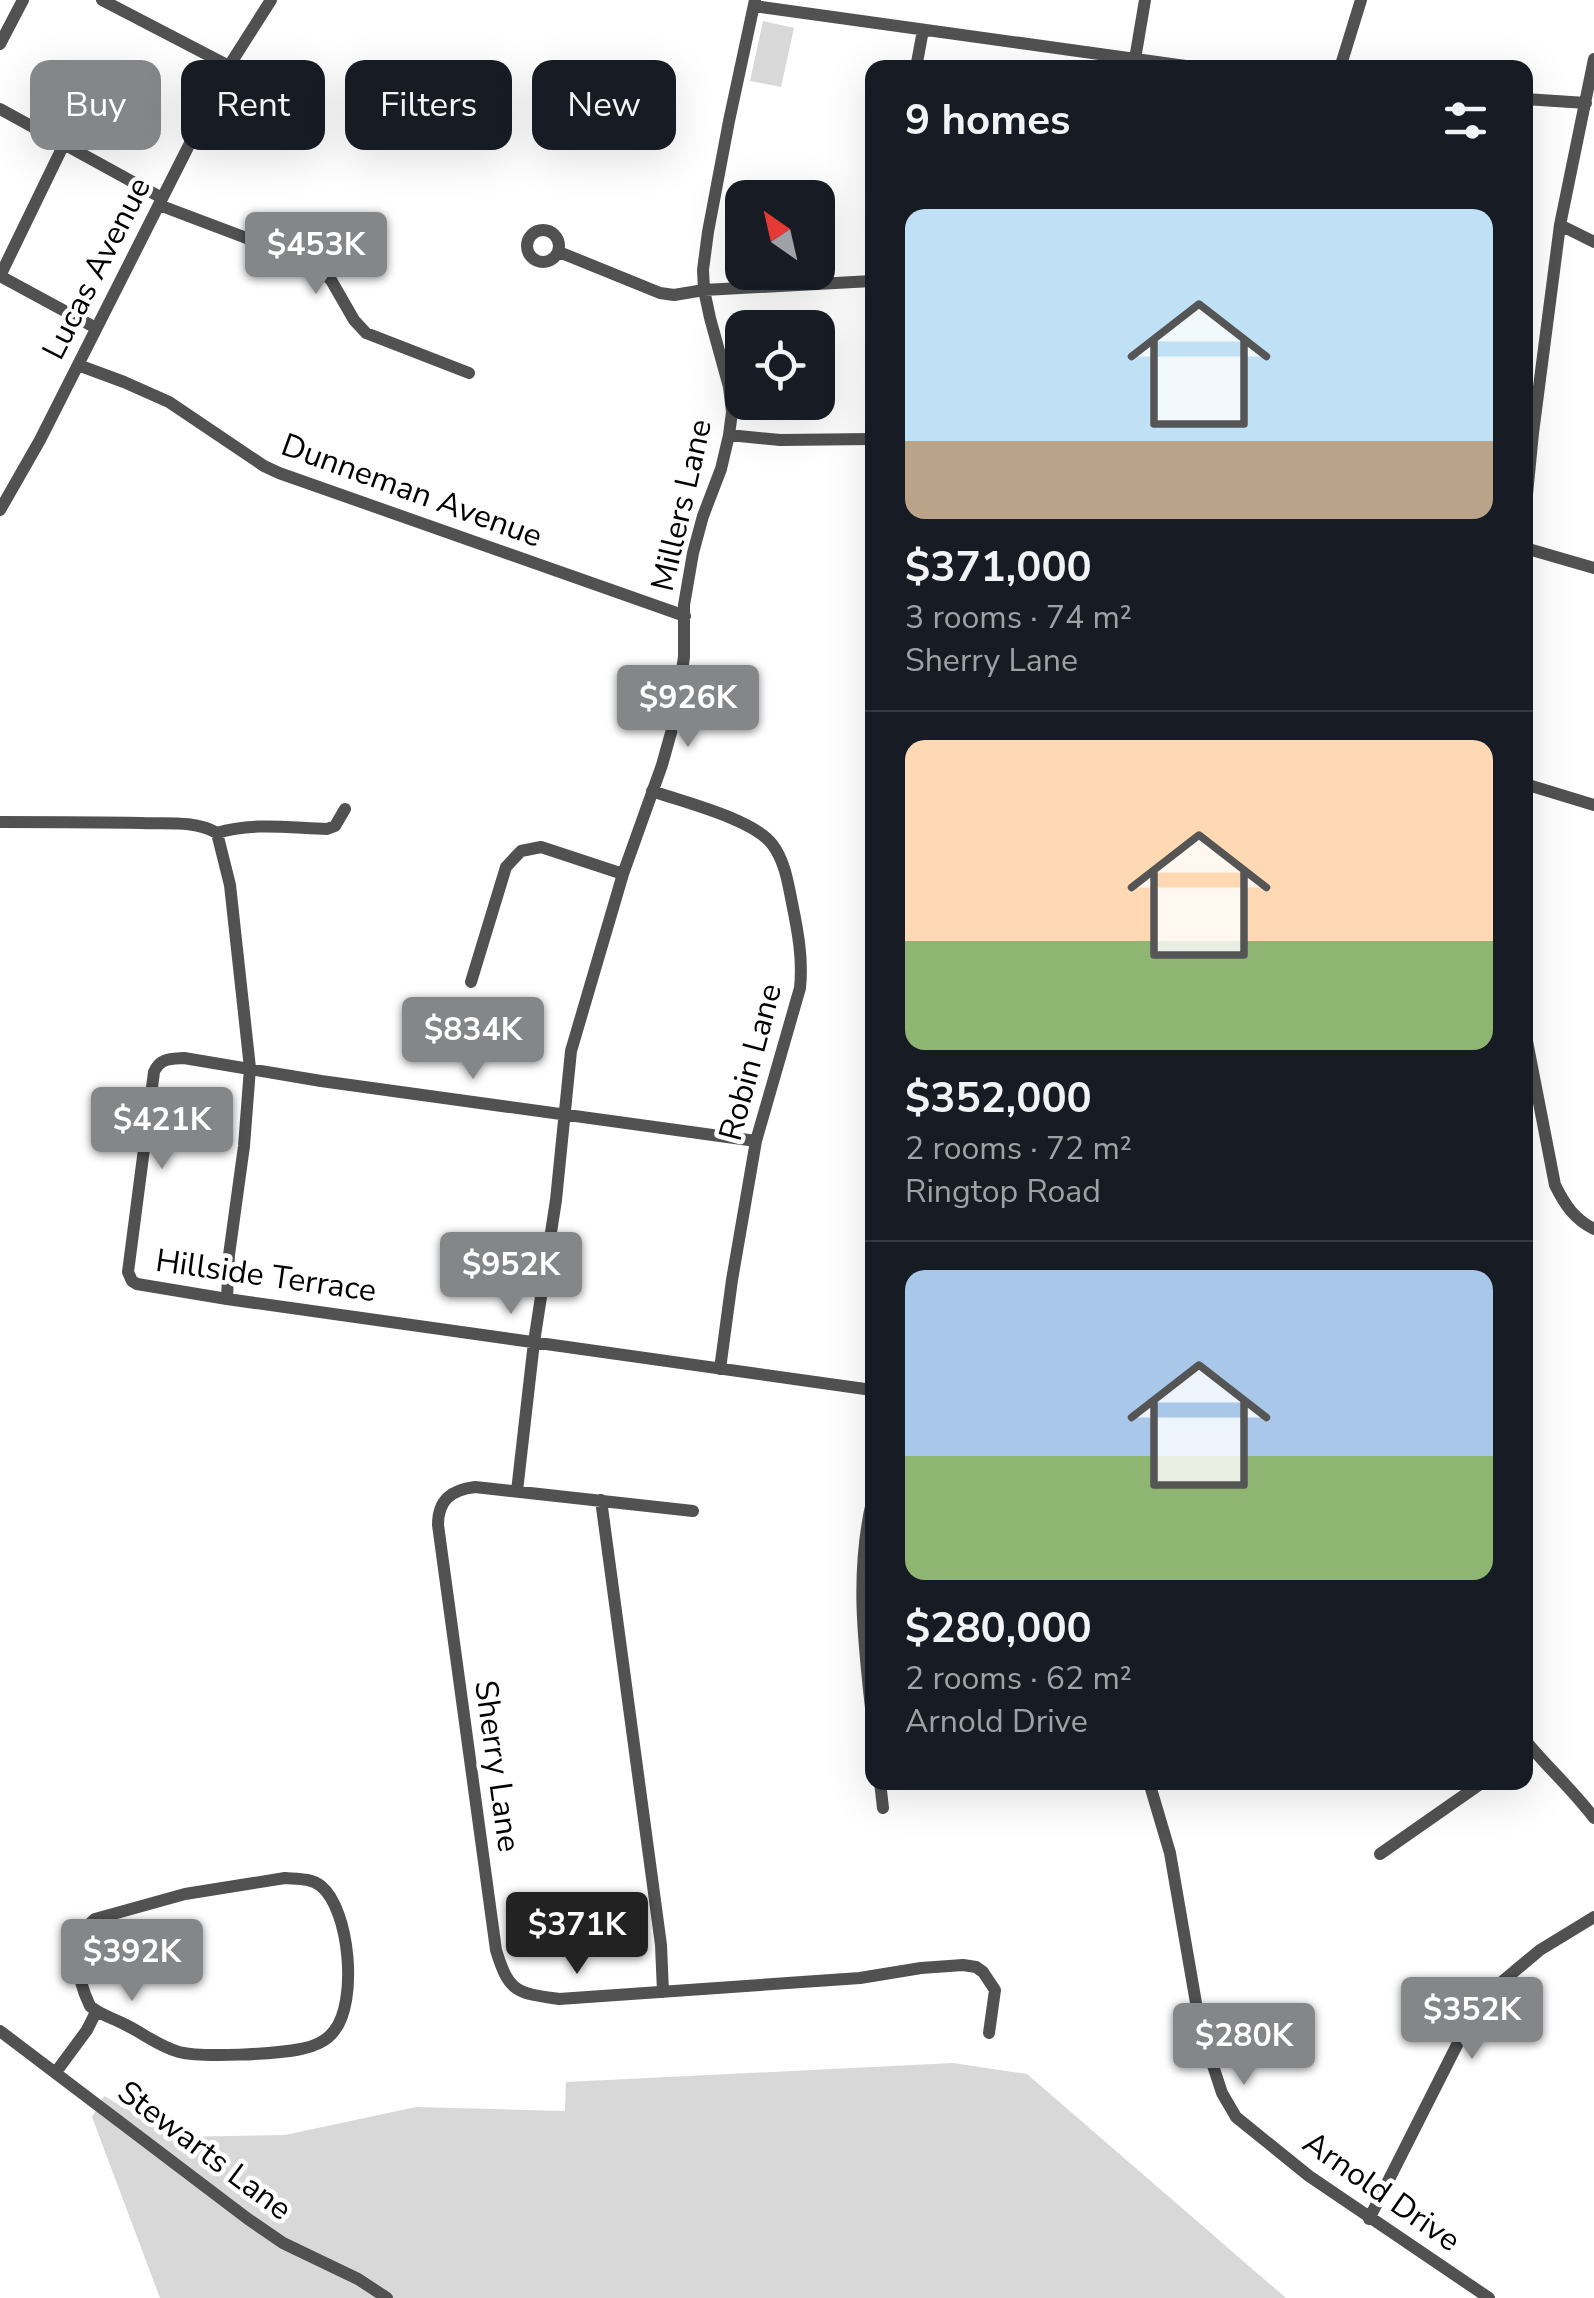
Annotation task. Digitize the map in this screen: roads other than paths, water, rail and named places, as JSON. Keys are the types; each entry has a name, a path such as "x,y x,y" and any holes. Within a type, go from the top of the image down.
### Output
{"street":[{"path":"0,44 5,21 23,0"},
{"path":"102,0 123,4 219,60"},
{"name":"Lucas Avenue","path":"233,60 271,0"},
{"path":"1135,60 1145,0"},
{"path":"1342,60 1360,0"},
{"path":"755,3 1115,60"},
{"name":"Millers Lane","path":"516,1491 556,1200 571,1050 622,874 674,722 684,657 684,605 693,553 729,436 730,387 704,290 703,270 728,121 755,3"},
{"path":"917,60 923,30"},
{"path":"1533,433 1560,225 1594,58"},
{"path":"1533,100 1586,103"},
{"path":"0,109 30,125"},
{"path":"61,150 0,276 96,328"},
{"path":"74,150 161,202 317,268 331,280 366,333 469,373"},
{"name":"Lucas Avenue","path":"0,510 187,150"},
{"path":"1560,225 1594,242"},
{"path":"558,252 660,293 865,281"},
{"name":"Dunneman Avenue","path":"78,365 170,402 279,474 684,616"},
{"path":"729,436 865,439"},
{"path":"1533,550 1594,568"},
{"path":"1533,786 1594,805"},
{"name":"Robin Lane","path":"652,791 762,834 778,853 785,871 802,962 800,988 756,1142 720,1370"},
{"path":"217,833 229,829 327,829 335,826 345,809"},
{"path":"0,822 189,824 217,833 230,885 250,1068 227,1299"},
{"path":"471,982 506,867 522,851 541,848 622,874"},
{"name":"Hillside Terrace","path":"250,1068 186,1058 165,1059 158,1064 128,1258 129,1277 137,1284 865,1389"},
{"path":"250,1068 756,1142"},
{"path":"1533,1073 1554,1185 1566,1206 1594,1229"},
{"name":"Sherry Lane","path":"516,1491 460,1488 448,1495 438,1516 496,1950 502,1972 516,1989 560,1999 860,1978 921,1968 976,1967 995,1990 990,2033"},
{"path":"516,1491 693,1511"},
{"path":"601,1500 661,1945 663,1992"},
{"path":"865,1532 861,1576 865,1651"},
{"path":"1533,1753 1594,1818"},
{"path":"881,1790 883,1808"},
{"name":"Arnold Drive","path":"1152,1790 1170,1853 1200,2026 1222,2093 1236,2116 1309,2176 1489,2298"},
{"path":"1380,1854 1472,1790"},
{"path":"284,1878 315,1882 330,1895 338,1912 344,1936 346,2005 334,2033 318,2044 269,2053 182,2053 96,2012 85,1995 79,1972 79,1942 85,1927 100,1916 185,1894 284,1878"},
{"path":"1369,2219 1464,2031 1492,1990 1540,1950 1594,1917"},
{"path":"56,2072 88,2030 96,2012"},
{"name":"Stewarts Lane","path":"0,2031 248,2219 283,2243 358,2278 387,2298"}]}
